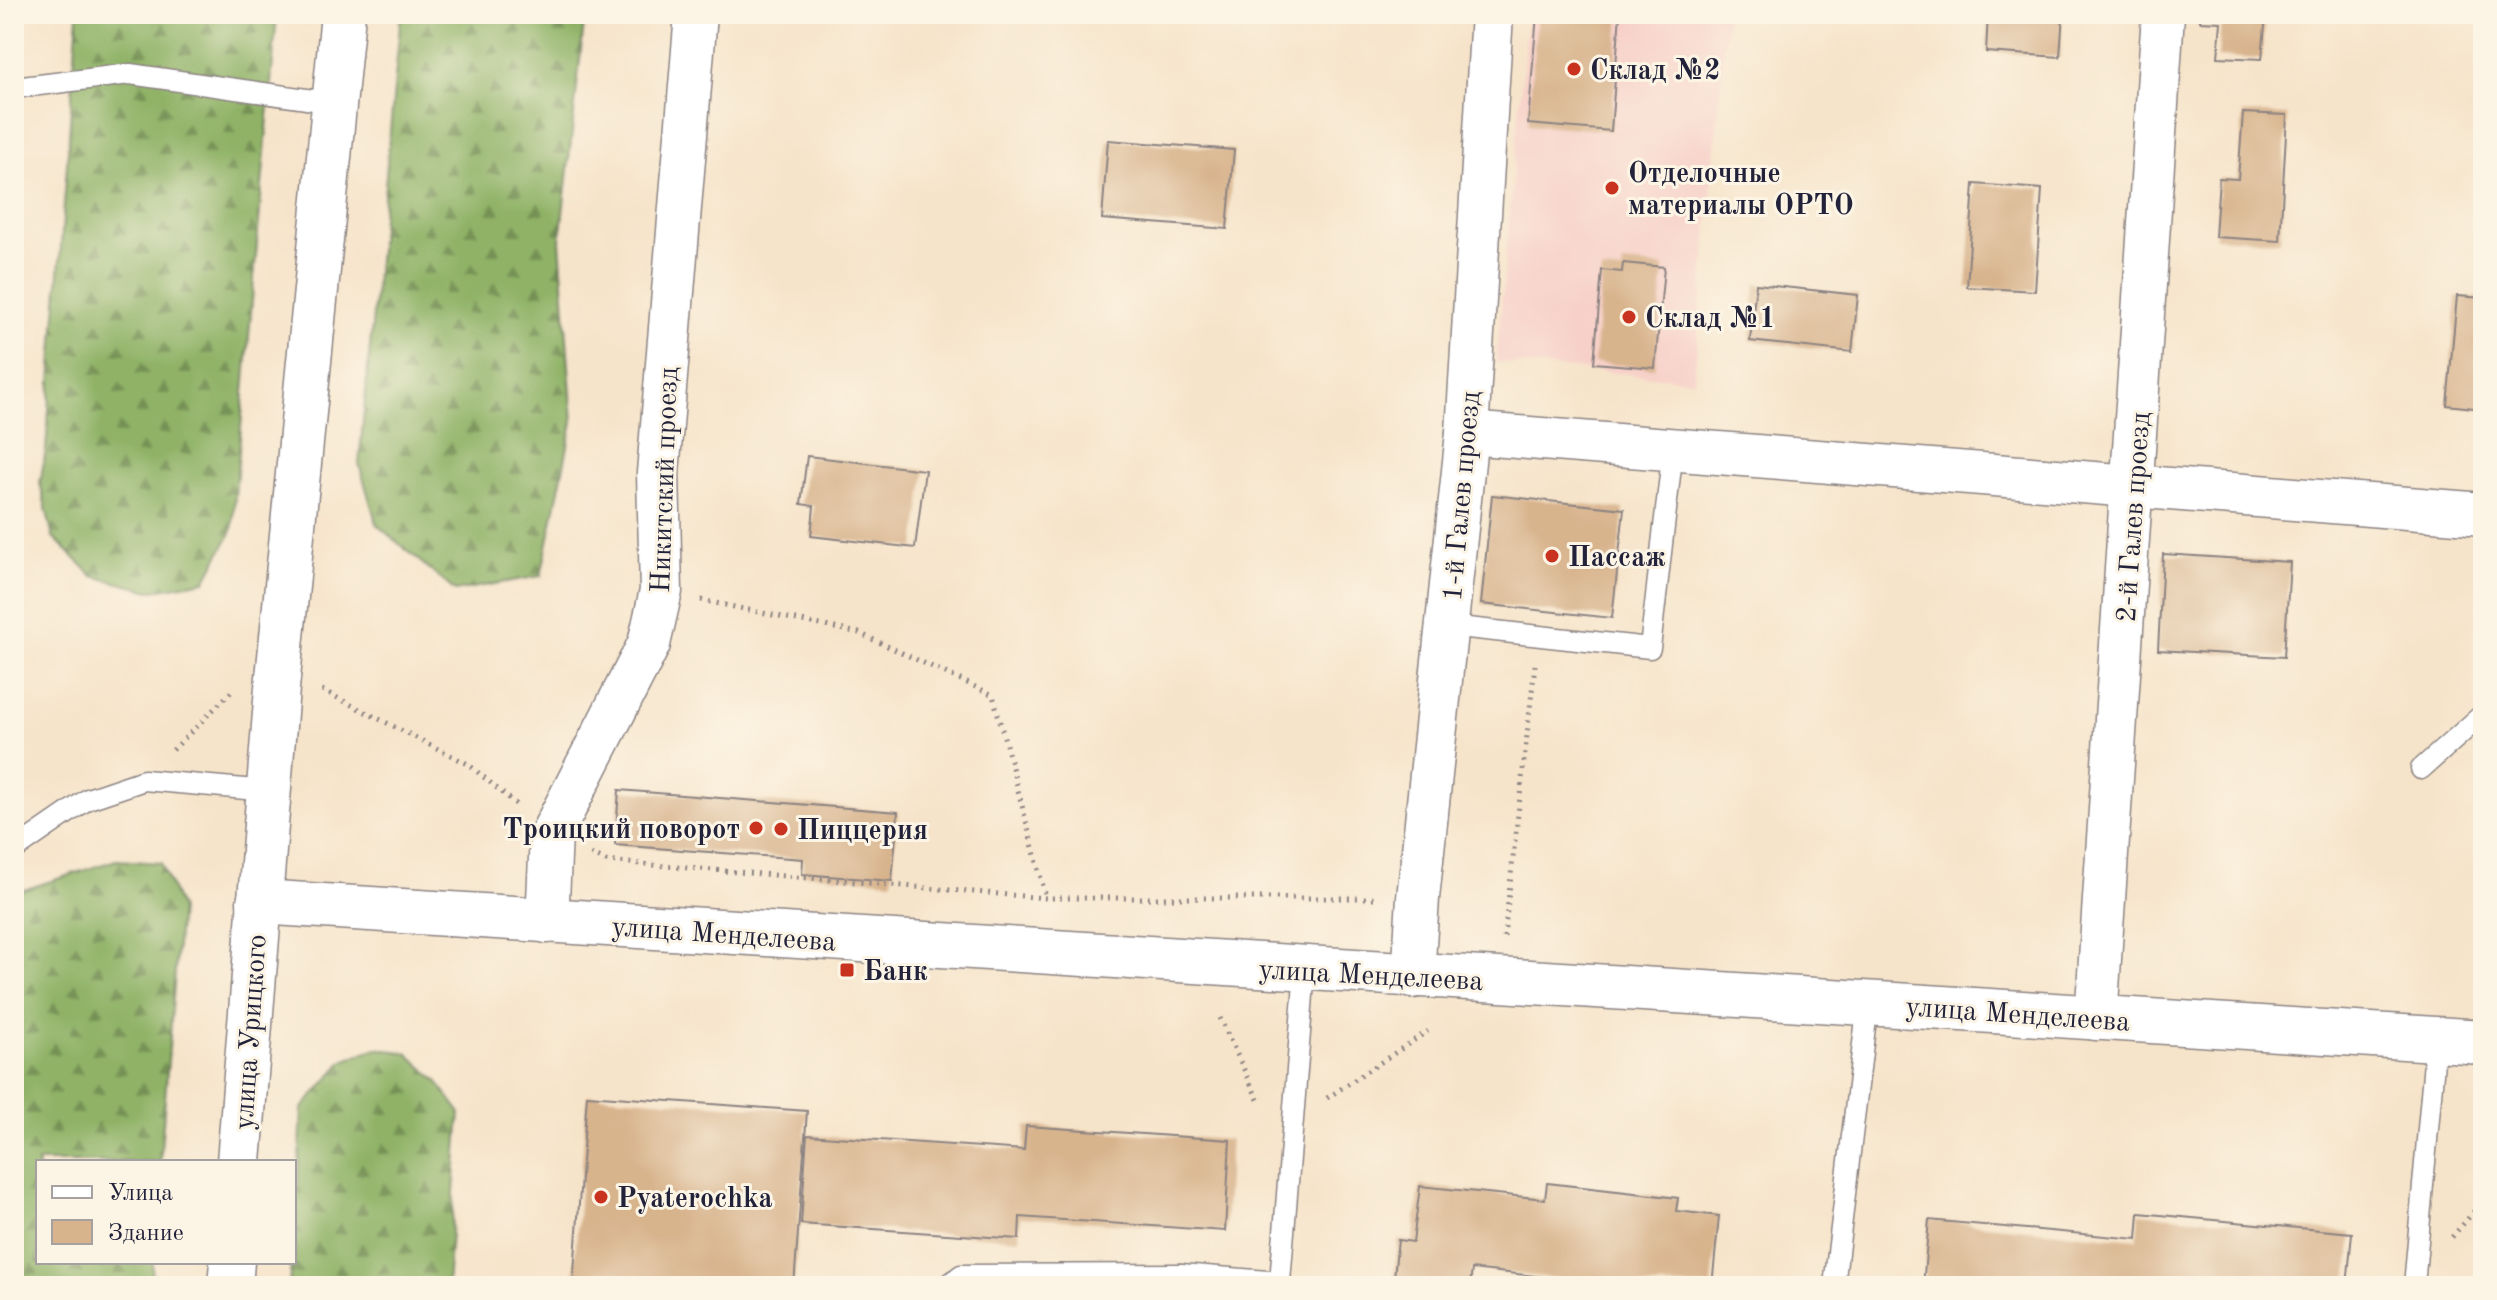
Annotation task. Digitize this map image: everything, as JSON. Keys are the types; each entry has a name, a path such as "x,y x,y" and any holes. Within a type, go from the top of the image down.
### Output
{"main road":[{"name":"улица Урицкого","path":"239,1160 268,791 343,14"},
{"name":"улица Менделеева","path":"259,902 2483,1042"},
{"path":"230,1286 232,1264"}],"street":[{"name":"Никитский проезд","path":"547,922 551,835 649,644 661,591 658,473 696,14"},
{"name":"1-й Галев проезд","path":"1413,977 1418,898 1467,433 1492,14"},
{"name":"2-й Галев проезд","path":"2096,1019 2134,486 2163,14"},
{"path":"1467,433 2483,514"}],"lane":[{"path":"14,88 130,74 335,103"},
{"path":"1449,626 1650,648 1673,449"},
{"path":"2421,769 2483,714"},
{"path":"14,850 88,799 144,780 268,791"},
{"path":"947,1286 961,1275 1285,1284 1290,1166 1305,970"},
{"path":"1834,1286 1868,1002"},
{"path":"2414,1286 2436,1039"}],"path":[{"path":"661,591 859,633 993,695 1046,898"},
{"path":"1504,941 1538,636"},
{"path":"144,780 236,686"},
{"path":"322,690 468,764 551,835 606,861 1046,898 1418,898"},
{"path":"1220,1018 1290,1166"},
{"path":"1293,1121 1428,1031"}],"shaded area":[{"name":"Отделочные материалы ОРТО","path":"1528,14 1727,14 1694,380 1496,362"}],"green space":[{"path":"78,14 277,14 232,531 205,581 150,591 93,576 53,537 40,483 46,450"},
{"path":"401,14 585,14 560,241 573,422 541,576 455,591 377,525 359,464"},
{"path":"116,860 161,863 180,908 160,1160 36,1160 36,1264 153,1264 151,1286 14,1286 14,893"},
{"path":"376,1048 407,1053 437,1081 460,1112 447,1286 289,1286 291,1264 296,1264 302,1109 343,1061"}],"building":[{"name":"Склад №2","path":"1537,14 1620,14 1611,131 1528,124"},
{"path":"1988,14 2063,14 2060,57 1986,52"},
{"path":"2201,14 2266,14 2262,59 2218,57 2221,22 2200,21"},
{"path":"2243,113 2287,115 2280,241 2215,237 2219,178 2238,179"},
{"path":"1108,140 1234,150 1227,229 1102,219"},
{"path":"1974,184 2042,189 2035,291 1967,287"},
{"name":"Склад №1","path":"1623,263 1664,267 1655,368 1594,363 1602,270 1622,272"},
{"path":"1756,284 1858,295 1852,352 1750,341"},
{"path":"2457,296 2483,298 2483,409 2447,405"},
{"path":"807,456 925,470 915,548 811,536 814,506 801,504"},
{"name":"Пассаж","path":"1492,495 1624,509 1612,618 1481,604"},
{"path":"2163,554 2290,562 2284,657 2158,650"},
{"path":"619,790 898,812 892,881 802,874 803,859 615,845"},
{"path":"587,1095 807,1111 794,1286 573,1286"},
{"path":"1026,1126 1230,1140 1225,1231 1020,1217 1019,1239 801,1224 807,1135 1024,1150"},
{"path":"1547,1183 1678,1198 1676,1211 1719,1216 1712,1286 1623,1286 1472,1269 1470,1286 1393,1286 1398,1240 1413,1242 1420,1186 1545,1199"},
{"path":"2139,1213 2352,1233 2347,1286 1923,1286 1929,1220 2137,1239"}],"place":[{"name":"Склад №2","path":"1574,69"},
{"name":"Отделочные материалы ОРТО","path":"1612,188"},
{"name":"Склад №1","path":"1629,317"},
{"name":"Пассаж","path":"1552,556"},
{"name":"Троицкий поворот","path":"756,828"},
{"name":"Пиццерия","path":"781,829"},
{"name":"Банк","path":"847,970"},
{"name":"Pyaterochka","path":"601,1197"}]}
